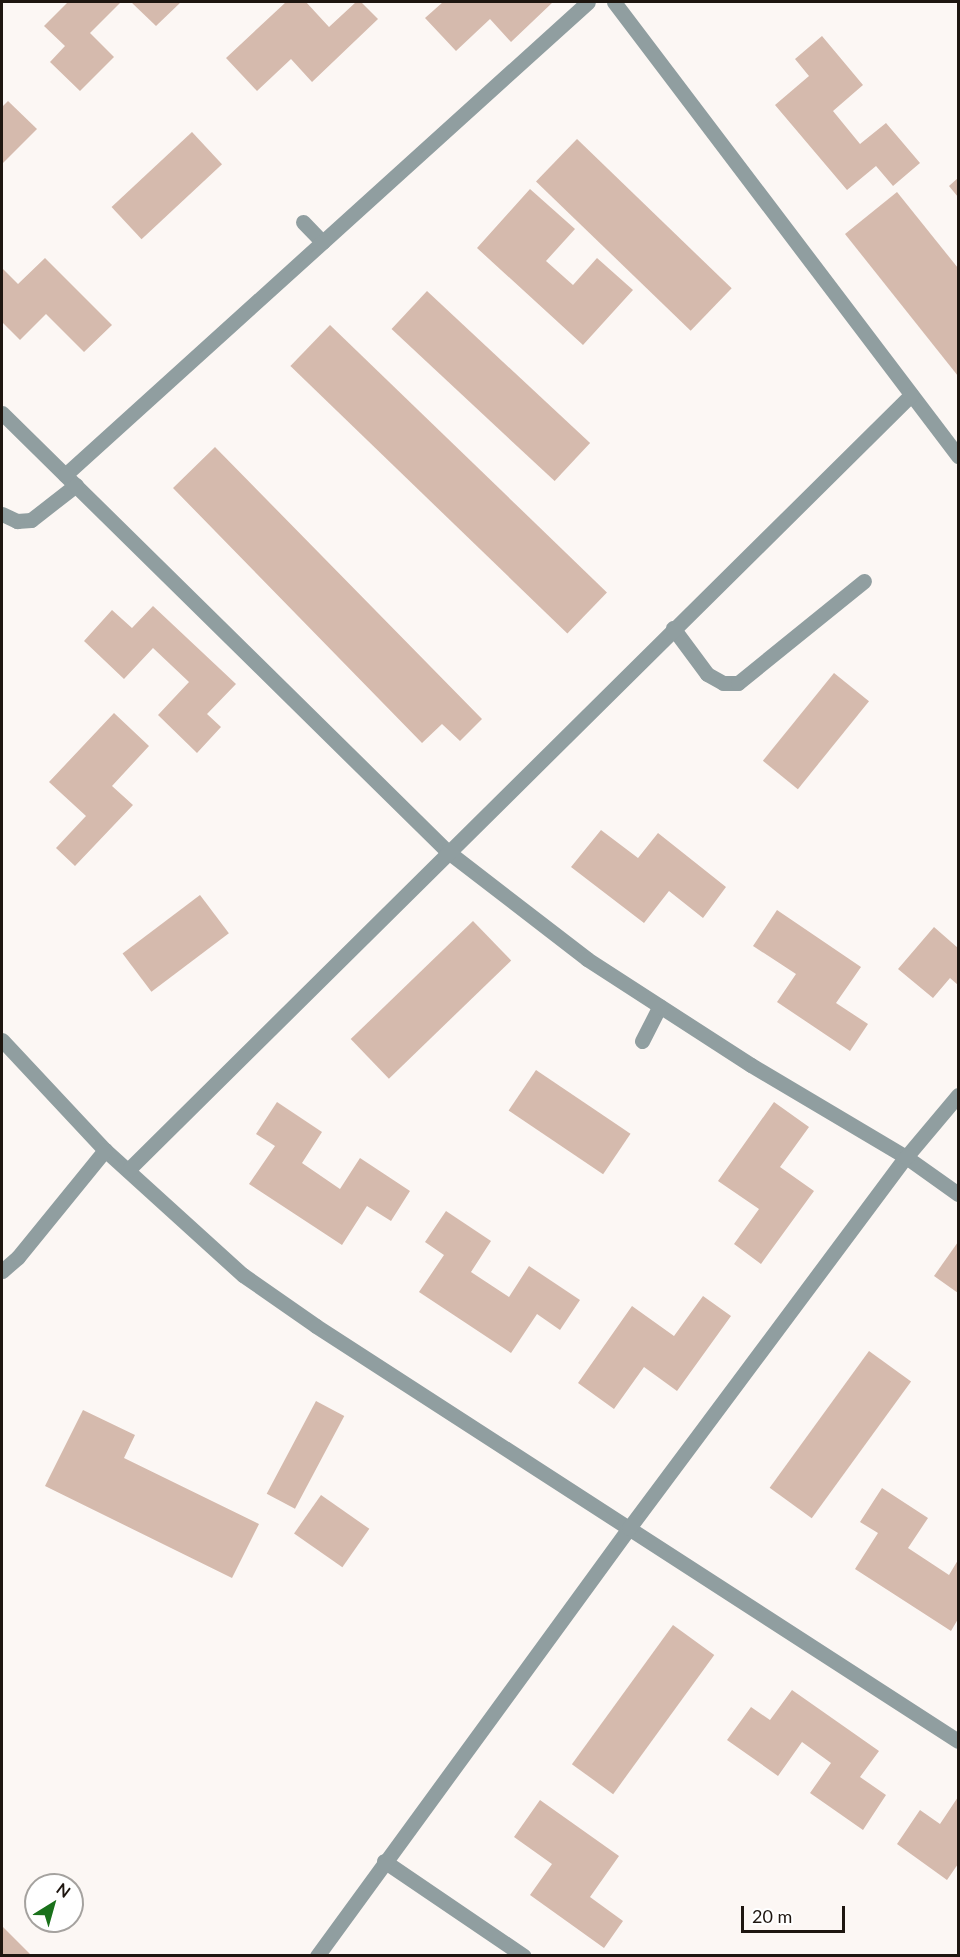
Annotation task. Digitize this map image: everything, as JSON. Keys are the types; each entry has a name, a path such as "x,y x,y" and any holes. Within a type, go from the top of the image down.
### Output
{"street":[{"path":"2,514 17,521 31,520 322,242 588,2"},
{"path":"614,2 958,456"},
{"path":"303,222 322,242"},
{"path":"128,1170 447,851 910,395"},
{"path":"2,413 447,851 586,959 906,1157 958,1194"},
{"path":"673,628 707,674 723,683 738,683 864,581"},
{"path":"642,1041 660,1006"},
{"path":"2,1040 105,1150 243,1275 316,1326 958,1741"},
{"path":"317,1956 384,1861 629,1528 906,1157 958,1095"},
{"path":"2,1271 18,1257 105,1150"},
{"path":"384,1861 524,1956"}],"building":[{"path":"68,2 121,2 90,33 114,57 80,91 50,62 65,46 44,26"},
{"path":"131,2 181,2 156,26"},
{"path":"286,2 306,2 329,27 356,2 361,2 378,19 312,82 291,59 257,91 226,58"},
{"path":"443,2 553,2 511,42 490,19 456,51 425,18"},
{"path":"822,36 863,85 833,111 860,144 886,123 920,163 893,186 876,166 847,190 775,105 809,76 795,59"},
{"path":"8,101 37,129 2,164 2,107"},
{"path":"192,132 222,164 142,239 112,207"},
{"path":"577,139 732,288 691,331 536,181"},
{"path":"958,178 958,197 949,186"},
{"path":"530,189 575,229 546,261 573,285 597,258 633,290 583,345 477,248"},
{"path":"897,192 958,268 958,376 845,234"},
{"path":"45,258 112,325 84,352 46,314 20,340 2,322 2,268 18,284"},
{"path":"427,291 590,443 555,481 392,329"},
{"path":"330,325 607,592 567,633 290,366"},
{"path":"215,447 482,719 460,741 442,724 422,743 173,488"},
{"path":"153,606 236,684 207,714 221,727 197,753 158,715 189,682 153,648 124,679 84,641 112,610 132,628"},
{"path":"834,673 869,701 798,789 763,761"},
{"path":"114,713 149,746 112,786 133,805 75,866 56,848 86,816 49,782"},
{"path":"601,830 638,858 658,833 726,887 703,918 669,891 644,923 571,867"},
{"path":"200,895 229,933 151,992 123,953"},
{"path":"777,910 861,967 836,1003 868,1024 850,1051 777,1002 796,974 753,946"},
{"path":"473,921 511,961 389,1079 351,1039"},
{"path":"934,927 958,948 958,985 950,978 933,998 898,969"},
{"path":"536,1070 631,1134 603,1174 509,1111"},
{"path":"277,1102 322,1132 302,1163 340,1189 360,1158 410,1191 391,1221 367,1206 342,1245 249,1184 275,1146 256,1134"},
{"path":"774,1102 809,1127 780,1167 814,1191 761,1264 734,1244 759,1209 718,1181"},
{"path":"446,1211 491,1241 471,1272 509,1297 529,1266 580,1300 560,1330 537,1314 511,1353 419,1292 444,1255 425,1242"},
{"path":"958,1242 958,1293 934,1276"},
{"path":"703,1296 731,1316 677,1391 644,1367 614,1409 578,1383 632,1306 674,1336"},
{"path":"869,1351 911,1382 812,1518 770,1488"},
{"path":"316,1401 344,1416 295,1509 267,1494"},
{"path":"83,1410 135,1435 124,1458 259,1524 232,1578 45,1486"},
{"path":"882,1488 928,1518 908,1548 949,1575 958,1560 958,1619 951,1631 855,1569 878,1533 860,1522"},
{"path":"321,1495 369,1529 342,1567 294,1534"},
{"path":"673,1625 714,1655 613,1794 572,1764"},
{"path":"792,1690 879,1751 860,1777 886,1795 863,1830 810,1793 831,1763 802,1742 778,1776 727,1740 751,1707 770,1720"},
{"path":"958,1797 958,1864 947,1880 897,1844 920,1810 940,1824"},
{"path":"540,1800 619,1856 590,1897 623,1921 604,1948 530,1895 552,1864 514,1837"},
{"path":"2,1926 32,1956 2,1956"}]}
